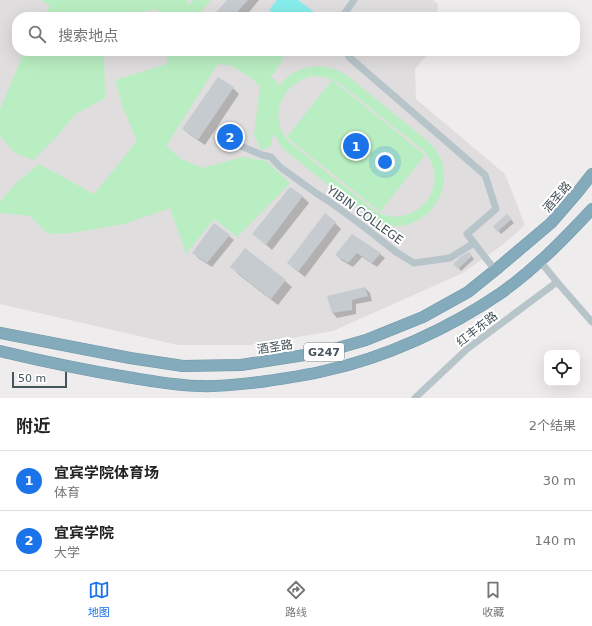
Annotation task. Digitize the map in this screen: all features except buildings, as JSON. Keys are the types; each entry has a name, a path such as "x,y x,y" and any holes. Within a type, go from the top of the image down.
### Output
{"highway":[{"name":"酒圣路","path":"0,333 130,358 183,366 241,365 324,352 366,340 423,317 468,292 551,223 592,174"},
{"name":"G247","path":"0,352 165,384 202,386 245,384 324,371 404,346 445,326 488,301 501,293 540,261 592,210"}],"street":[{"path":"346,12 354,0"},
{"path":"348,56 485,175 496,209 467,234 495,270"},
{"name":"YIBIN COLLEGE","path":"225,130 236,144 262,155 271,157 280,167 316,194 327,200 396,252 414,263 450,258 474,243"},
{"path":"540,261 592,322"},
{"name":"红丰东路","path":"415,398 467,350 557,282"}],"shaded area":[{"path":"0,0 433,0 438,4 437,12 12,12 12,56 426,56 415,69 416,99 505,174 525,225 505,243 463,273 333,331 249,345 178,345 0,304"}],"green space":[{"path":"41,0 187,0 188,6 193,0 211,0 201,12 159,12 156,9 142,12 46,12 50,6"},
{"path":"22,56 104,56 105,98 74,115 59,134 33,160 15,153 0,136 0,109"},
{"path":"168,56 281,56 284,58 271,77 278,83 277,88 284,80 301,69 320,66 339,71 349,77 430,143 441,160 444,177 441,194 432,208 420,219 404,225 386,225 368,217 287,152 281,146 273,133 271,146 261,150 254,135 260,86 247,75 231,66 218,64 166,146 181,159 203,168 242,157 266,161 290,183 237,237 214,219 186,254 170,208 124,224 71,233 48,234 30,216 0,213 0,202 14,185 39,164 94,194 137,141 123,108 115,80 167,64","holes":["312,76 325,77 338,82 424,151 432,164 434,178 432,190 426,201 417,210 405,215 391,216 376,212 288,141 282,131 279,121 281,102 286,93 292,86 301,80"]},
{"path":"332,80 425,155 380,212 287,137"}],"water":[{"path":"277,0 298,0 314,12 272,12 269,10"}],"place":[{"name":"宜宾学院","path":"230,137"},
{"name":"宜宾学院体育场","path":"356,146"}]}
